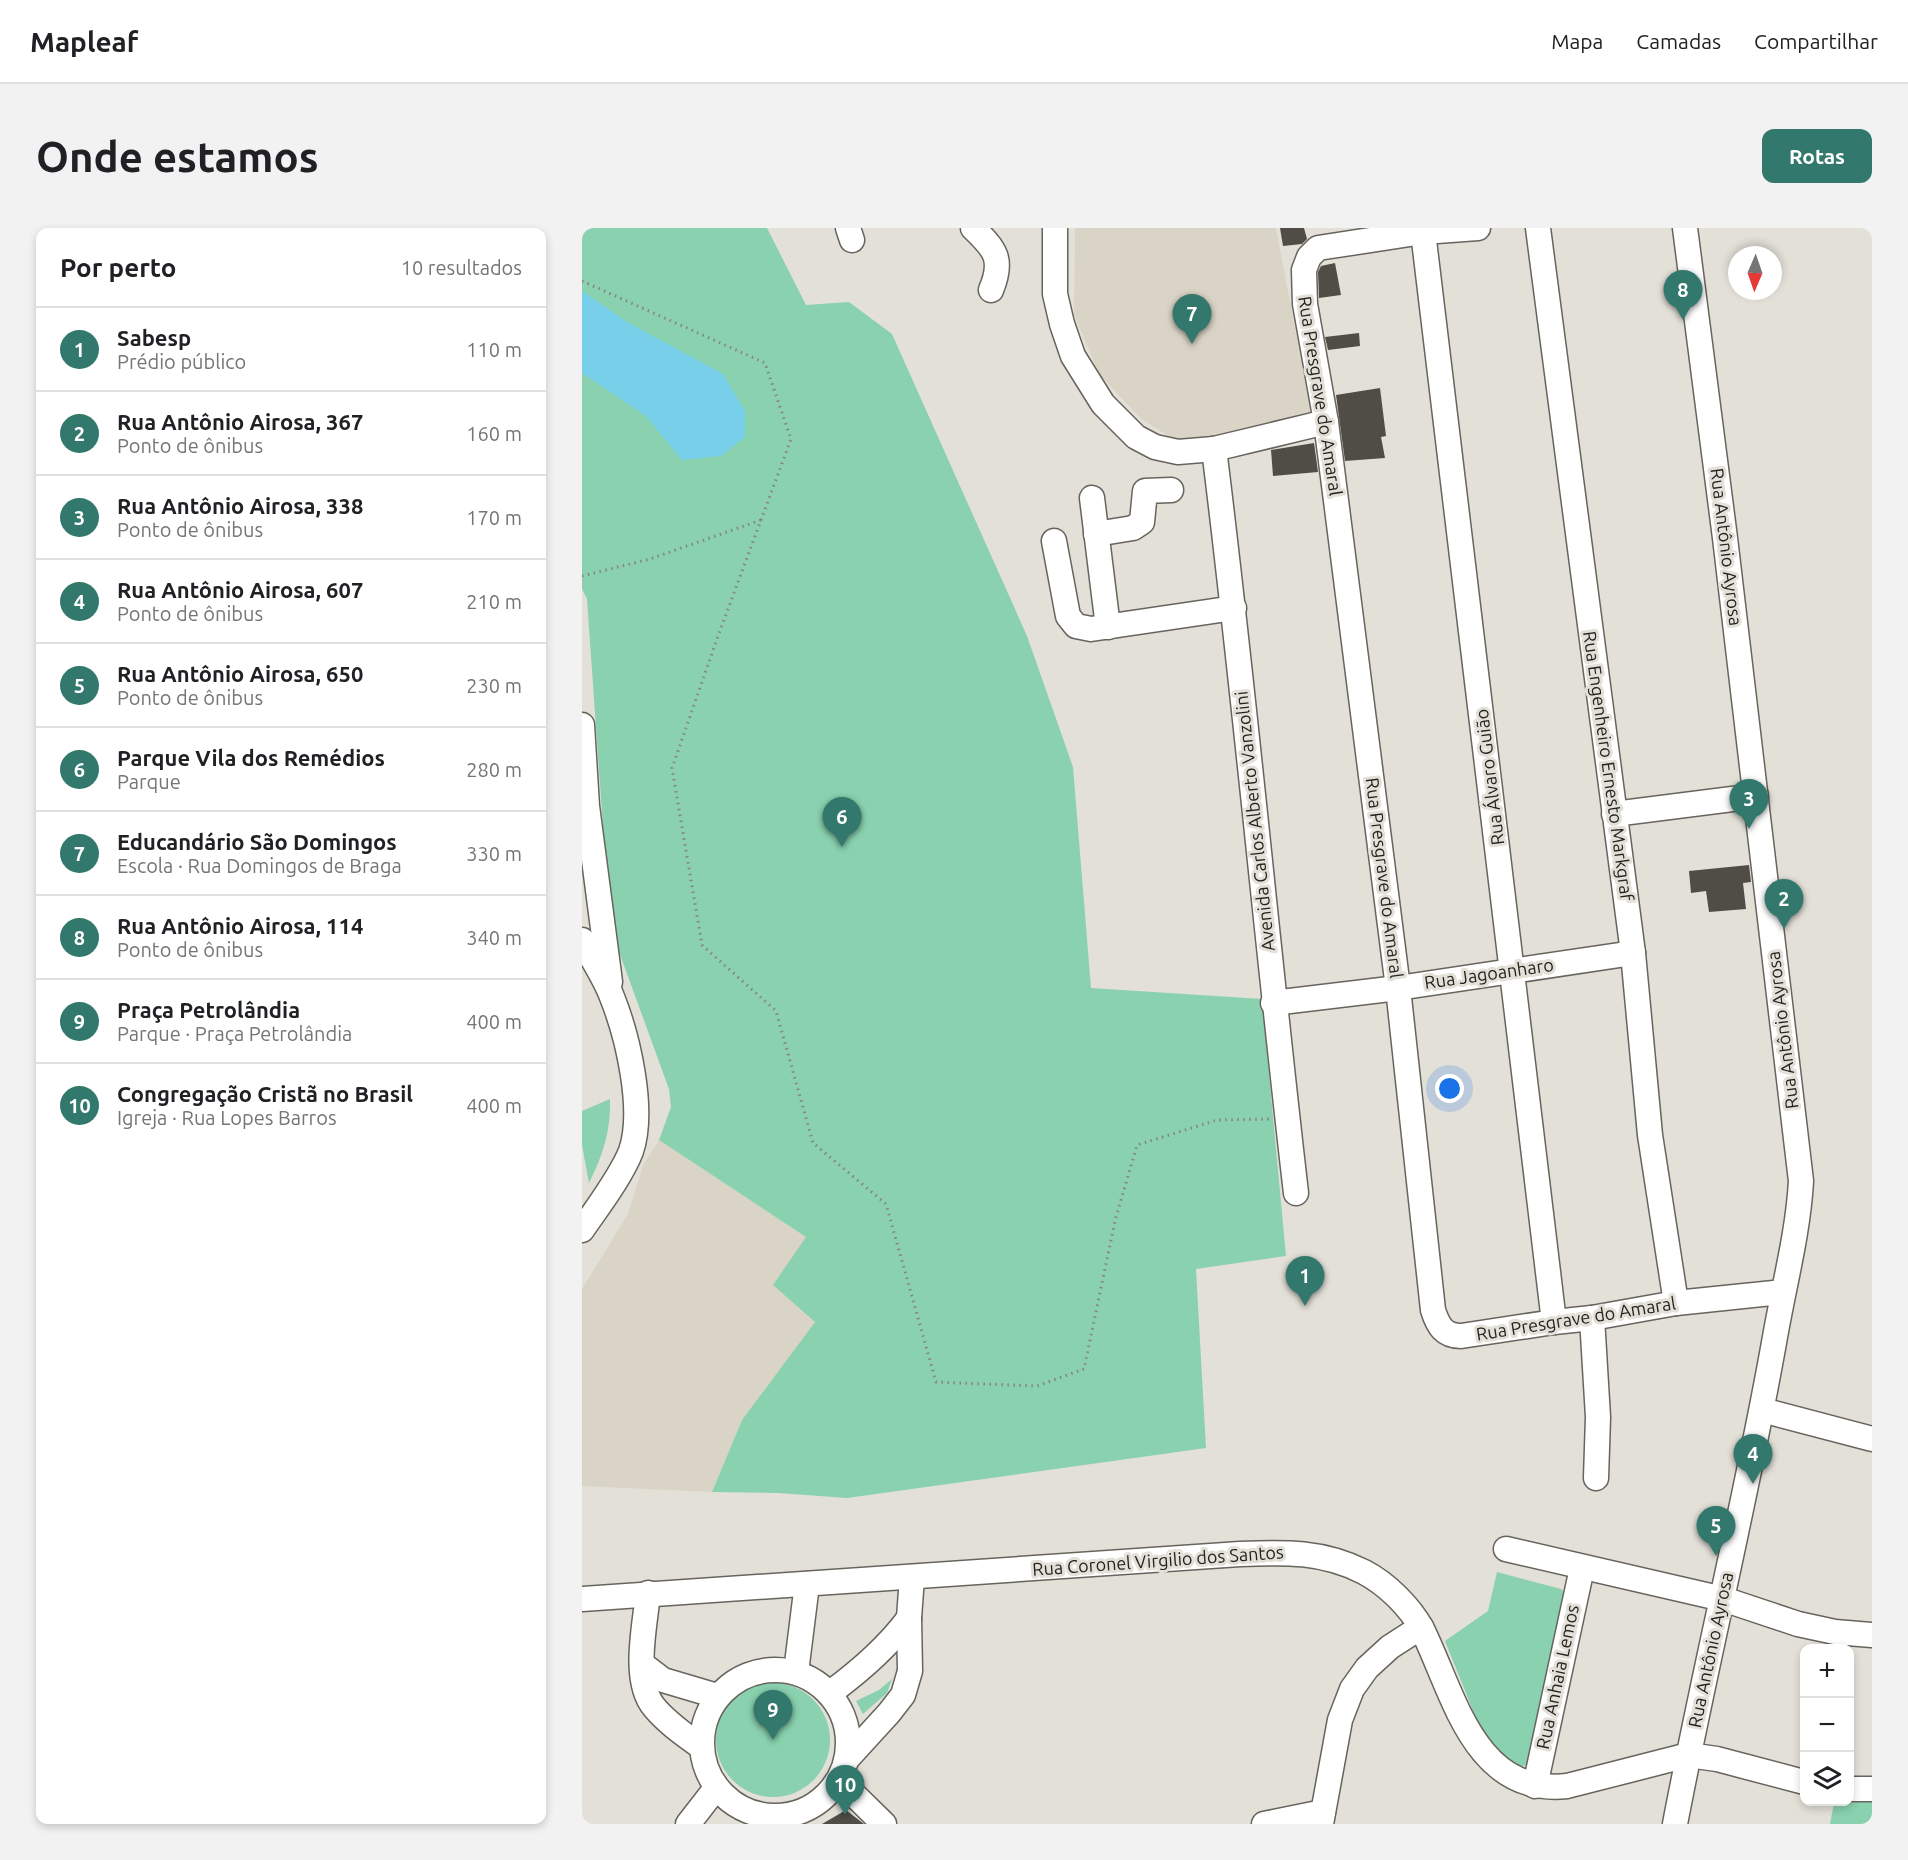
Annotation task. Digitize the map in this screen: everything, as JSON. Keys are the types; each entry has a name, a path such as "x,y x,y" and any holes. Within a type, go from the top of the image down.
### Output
{"street":[{"path":"973,228 990,245 997,257 997,275 991,290"},
{"path":"1055,228 1055,294 1073,356 1103,405 1136,437 1155,447 1178,453 1214,449 1326,422"},
{"name":"Rua Presgrave do Amaral","path":"1478,228 1424,232 1318,248 1309,257 1304,270 1303,282 1326,422 1398,988 1433,1310 1437,1322 1448,1334 1461,1336 1676,1304 1782,1292"},
{"name":"Rua Engenheiro Ernesto Markgraf","path":"1538,228 1633,953 1650,1135 1676,1304"},
{"name":"Rua Antônio Ayrosa","path":"1675,1824 1762,1410 1782,1292 1799,1216 1801,1180 1685,228"},
{"name":"Rua Álvaro Guião","path":"1424,232 1554,1322"},
{"name":"Avenida Carlos Alberto Vanzolini","path":"1214,449 1234,608 1273,1003 1296,1193"},
{"path":"1096,534 1133,528 1142,522 1145,491 1171,490"},
{"path":"1092,498 1108,627"},
{"path":"1054,541 1068,616 1076,626 1090,629 1108,627 1234,608"},
{"path":"582,725 587,806 612,997 631,1067 637,1115 631,1151 608,1193 582,1230"},
{"path":"1614,814 1756,796"},
{"path":"582,940 612,997"},
{"name":"Rua Jagoanharo","path":"1273,1003 1398,988 1633,953"},
{"path":"1592,1318 1598,1417 1596,1478"},
{"path":"1762,1410 1872,1439"},
{"path":"1506,1549 1723,1599 1807,1626 1835,1632 1872,1635"},
{"name":"Rua Coronel Virgilio dos Santos","path":"582,1599 1293,1552 1336,1560 1366,1573 1396,1595 1421,1627 1457,1710 1475,1741 1494,1763 1512,1776 1535,1786 1551,1788 1576,1784 1688,1755"},
{"name":"Rua Anhaia Lemos","path":"1535,1786 1582,1568"},
{"path":"884,1824 843,1769 848,1736 842,1713 830,1693 808,1677 796,1672 774,1669 753,1672 733,1682 717,1696 704,1720 701,1747 705,1769 716,1788 734,1804 756,1814 780,1816 803,1811 823,1798 843,1769 903,1695 910,1671 909,1618 912,1577"},
{"path":"796,1672 807,1584"},
{"path":"648,1593 642,1679 653,1706 701,1747"},
{"path":"830,1693 864,1668 895,1638 909,1618"},
{"path":"1264,1824 1322,1818 1340,1720 1352,1689 1367,1668 1390,1647 1421,1627"},
{"path":"642,1664 663,1680 717,1696"},
{"path":"1688,1755 1717,1759 1800,1781"},
{"path":"688,1824 716,1788"},
{"path":"1854,1789 1872,1790"}],"path":[{"path":"582,281 765,363 791,439 672,768 702,945 776,1011 813,1143 886,1204 936,1382 1037,1386 1084,1369 1115,1221 1137,1145 1217,1120 1287,1118"},
{"path":"582,576 650,559 761,520"}],"shaded area":[{"path":"1075,228 1276,228 1311,413 1181,444 1140,418 1099,374 1074,315"},
{"path":"659,1140 806,1237 815,1322 742,1420 712,1492 582,1486 582,1289 628,1214 643,1165"}],"green space":[{"path":"582,228 767,228 806,305 849,302 892,334 1027,636 1073,767 1091,988 1262,999 1286,1256 1196,1269 1206,1448 847,1498 778,1493 712,1492 742,1420 815,1322 773,1285 806,1237 659,1140 671,1107 669,1089 610,927 587,599 582,589"},
{"path":"610,1099 605,1142 589,1183 582,1145 582,1111"},
{"path":"1497,1572 1561,1589 1568,1596 1529,1764 1519,1767 1486,1743 1445,1641 1488,1611"},
{"path":"892,1679 887,1693 863,1714 856,1701 879,1690"},
{"path":"773,1683 795,1687 813,1700 826,1718 830,1740 826,1762 813,1780 795,1793 773,1797 751,1793 733,1780 720,1762 716,1740 720,1718 733,1700 751,1687"},
{"path":"1854,1802 1872,1802 1872,1824 1830,1824 1833,1806 1854,1806"}],"water":[{"path":"582,291 627,322 723,374 745,411 745,437 721,456 682,460 646,416 582,373"}],"building":[{"path":"1280,228 1304,228 1307,239 1302,244 1283,246"},
{"path":"1335,263 1341,295 1319,298 1318,272 1321,266"},
{"path":"1359,333 1360,346 1328,350 1325,337"},
{"path":"1380,388 1386,436 1381,437 1385,458 1345,461 1336,395"},
{"path":"1314,443 1318,472 1273,476 1271,450"},
{"path":"1749,865 1751,882 1743,883 1746,909 1709,912 1706,891 1691,893 1689,871"},
{"path":"846,1810 864,1824 822,1824"}],"place":[{"name":"Rua Antônio Airosa, 114","path":"1683,320"},
{"name":"Educandário São Domingos","path":"1192,344"},
{"name":"Rua Antônio Airosa, 338","path":"1749,829"},
{"name":"Parque Vila dos Remédios","path":"842,847"},
{"name":"Rua Antônio Airosa, 367","path":"1784,929"},
{"name":"Sabesp","path":"1305,1306"},
{"name":"Rua Antônio Airosa, 607","path":"1753,1484"},
{"name":"Rua Antônio Airosa, 650","path":"1716,1556"},
{"name":"Praça Petrolândia","path":"773,1740"},
{"name":"Congregação Cristã no Brasil","path":"845,1815"}]}
